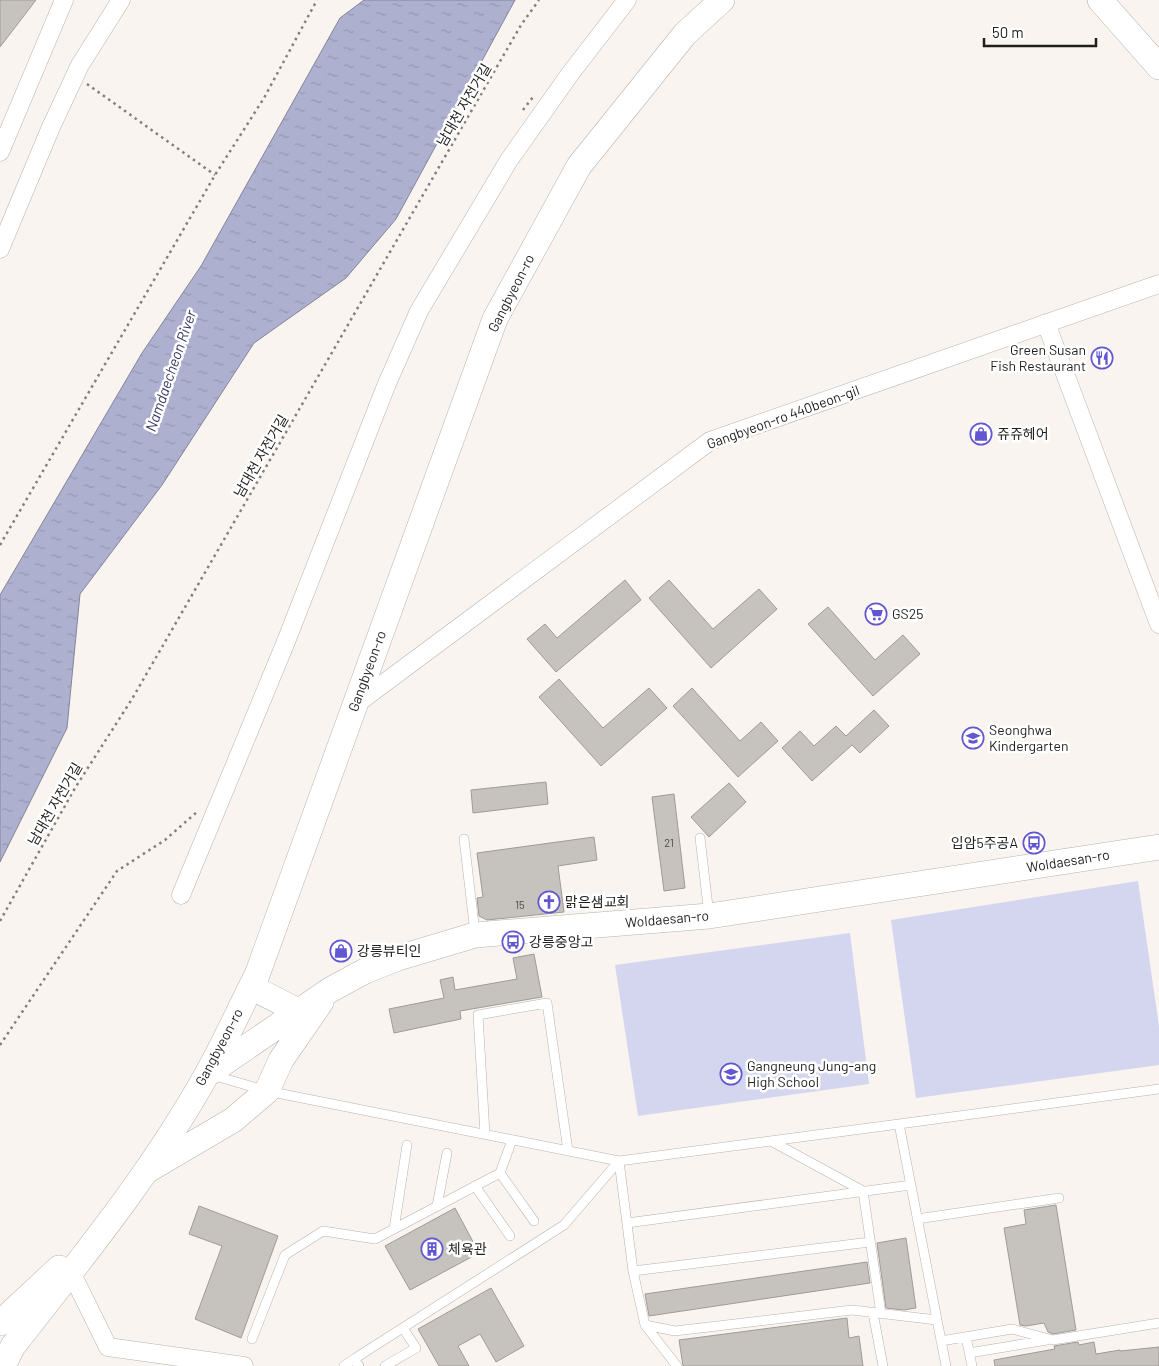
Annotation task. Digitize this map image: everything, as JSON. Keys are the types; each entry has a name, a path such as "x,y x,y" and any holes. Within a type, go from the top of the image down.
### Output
{"street":[{"path":"0,152 64,0"},
{"path":"0,248 76,76 121,0"},
{"path":"180,895 285,644 386,386 419,311 509,160 570,74 627,0"},
{"name":"Gangbyeon-ro","path":"7,1358 117,1213 146,1171 207,1074 251,987 495,319 579,166 685,34 722,0"},
{"path":"1100,0 1159,67"},
{"name":"Gangbyeon-ro 440beon-gil","path":"355,704 710,441 1159,284"},
{"path":"1046,324 1159,624"},
{"name":"Woldaesan-ro","path":"207,1074 330,990 398,958 475,935 709,916 1159,847"},
{"path":"251,987 298,1011"},
{"path":"146,1171 233,1120 267,1091 281,1060 330,990"},
{"path":"0,1323 117,1213"},
{"path":"71,1272 108,1347 244,1366"}],"lane":[{"path":"700,838 709,916"},
{"path":"464,839 475,935"},
{"path":"485,1134 478,1016 547,1003 568,1151"},
{"path":"207,1074 267,1091 619,1161 1159,1089"},
{"path":"899,1124 946,1366"},
{"path":"252,1339 285,1255 323,1231 375,1239 500,1173 512,1140"},
{"path":"771,1141 862,1191"},
{"path":"394,1229 407,1145"},
{"path":"437,1206 447,1153"},
{"path":"619,1161 633,1271 645,1325 676,1366"},
{"path":"344,1366 357,1363 403,1328 564,1225 619,1161"},
{"path":"500,1173 534,1221"},
{"path":"627,1223 911,1185"},
{"path":"474,1186 510,1236"},
{"path":"862,1191 870,1242 883,1366"},
{"path":"917,1219 1059,1198"},
{"path":"633,1271 870,1242"},
{"path":"645,1325 675,1331 852,1310 937,1320"},
{"path":"969,1353 1159,1323"},
{"path":"385,1366 416,1348 403,1328"},
{"path":"941,1341 1012,1329 1053,1340"},
{"path":"966,1337 972,1366"}],"path":[{"path":"0,545 215,175 264,98 318,0"},
{"name":"남대천 자전거길","path":"0,921 75,788 132,699 521,25 539,0"},
{"path":"76,76 215,175"},
{"path":"521,113 538,90"},
{"path":"0,1045 116,871 165,840 198,811 202,802"}],"shaded area":[{"path":"1138,881 1159,1026 1159,1065 916,1098 891,920"},
{"path":"850,933 869,1084 638,1116 615,965"}],"water":[{"name":"Namdaecheon River","path":"364,0 515,0 396,219 346,278 254,343 162,485 80,594 67,728 0,862 0,595 142,353 201,266 340,18"}],"building":[{"path":"0,0 36,0 0,47"},
{"path":"625,580 641,600 556,672 527,639 545,624 557,638"},
{"path":"669,580 713,629 759,589 777,609 711,668 649,598"},
{"path":"828,607 875,660 903,635 920,654 873,696 808,624"},
{"path":"559,679 603,728 649,688 667,708 601,766 539,697"},
{"path":"692,688 740,741 761,722 778,741 738,777 673,706"},
{"path":"874,710 889,726 860,753 852,745 812,781 782,748 800,731 814,746 836,726 846,736"},
{"path":"546,782 548,804 473,813 471,790"},
{"path":"729,783 746,802 709,837 691,817"},
{"path":"674,794 685,888 664,891 652,797"},
{"path":"594,837 597,860 558,866 564,912 487,920 479,916 477,898 483,897 477,853"},
{"path":"534,954 542,997 460,1011 461,1019 394,1033 389,1009 444,998 440,980 453,977 455,990 517,979 513,958"},
{"path":"1056,1205 1076,1330 1053,1334 1048,1332 1044,1323 1020,1325 1004,1228 1026,1224 1024,1210"},
{"path":"199,1206 278,1236 241,1338 195,1319 222,1246 189,1234"},
{"name":"체육관","path":"455,1208 479,1253 410,1290 385,1246"},
{"path":"906,1238 916,1308 904,1310 886,1308 877,1243"},
{"path":"867,1262 870,1283 649,1316 645,1294"},
{"path":"491,1288 524,1346 496,1362 480,1334 458,1346 469,1366 439,1366 418,1329"},
{"path":"847,1318 849,1338 859,1336 863,1366 683,1366 679,1340"},
{"path":"1078,1342 1079,1345 1094,1342 1096,1354 1159,1347 1159,1366 995,1366 994,1360 1055,1349 1054,1346"}],"place":[{"name":"Green Susan Fish Restaurant","path":"1102,358"},
{"name":"쥬쥬헤어","path":"981,434"},
{"name":"GS25","path":"876,614"},
{"name":"Seonghwa Kindergarten","path":"973,738"},
{"name":"입암5주공A","path":"1034,843"},
{"name":"맑은샘교회","path":"549,902"},
{"name":"강릉중앙고","path":"513,942"},
{"name":"강릉뷰티인","path":"341,951"},
{"name":"Gangneung Jung-ang High School","path":"731,1074"},
{"name":"체육관","path":"432,1249"}]}
